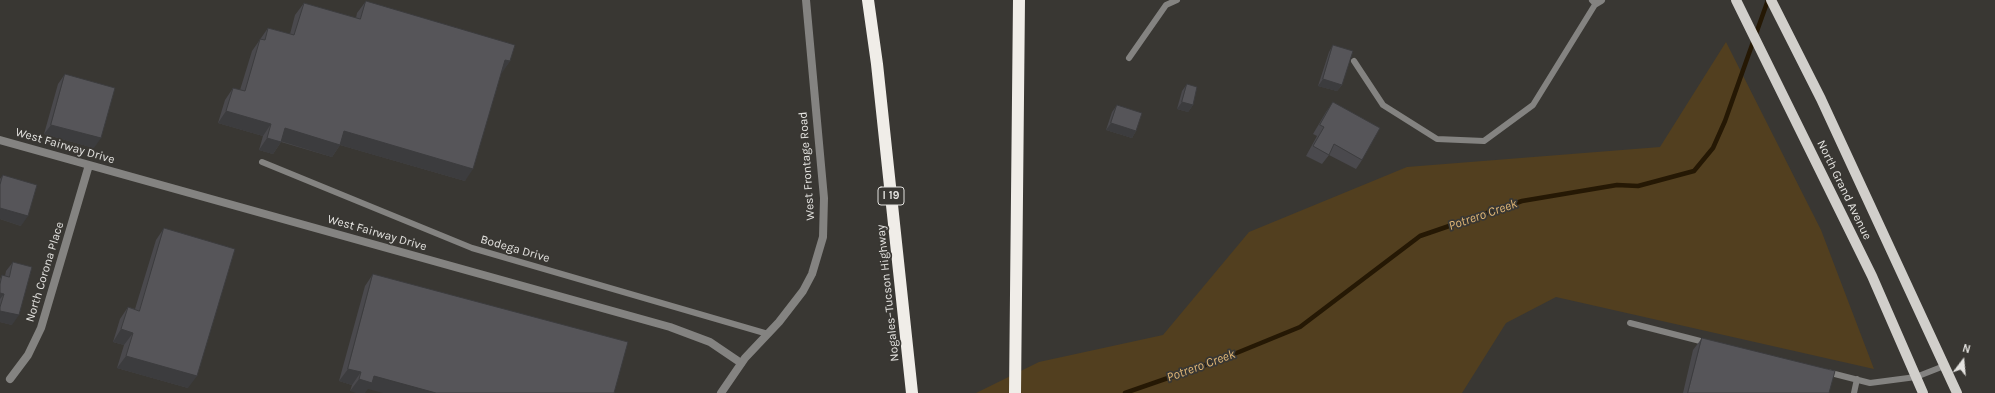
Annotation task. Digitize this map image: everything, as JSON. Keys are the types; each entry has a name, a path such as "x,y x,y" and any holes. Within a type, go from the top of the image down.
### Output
{"highway":[{"name":"Nogales–Tucson Highway","path":"868,0 878,72 912,393"},
{"path":"1015,393 1014,368 1019,0"}],"main road":[{"name":"North Grand Avenue","path":"1736,0 1872,276 1923,393"},
{"name":"North Grand Avenue","path":"1771,0 1821,100 1957,393"}],"street":[{"name":"West Frontage Road","path":"720,393 741,363 792,308 812,274 822,237 824,198 806,0"},
{"name":"West Fairway Drive","path":"0,140 670,327 710,342 741,363"},
{"name":"North Corona Place","path":"10,379 28,355 41,328 89,165"}],"lane":[{"path":"1130,58 1166,5 1177,0"},
{"path":"1354,61 1383,105 1437,139 1484,141 1533,105 1597,1"},
{"name":"Bodega Drive","path":"262,162 472,248 768,334"},
{"path":"1630,323 1713,344"},
{"path":"1819,370 1870,383 1916,377 1944,366"},
{"path":"1854,393 1857,380"}],"shaded area":[{"path":"1726,42 1821,230 1874,369 1556,297 1506,323 1462,393 976,393 1039,362 1163,335 1249,232 1407,167 1660,147"}],"building":[{"path":"366,1 515,45 510,61 505,60 473,169 344,131 340,145 285,128 281,142 267,138 271,124 226,111 233,88 245,91 260,39 265,40 268,28 294,35 304,3 360,19"},
{"path":"1333,45 1353,51 1342,85 1323,79"},
{"path":"65,74 115,88 101,138 51,125"},
{"path":"1187,84 1197,87 1193,105 1182,102"},
{"path":"1333,102 1380,128 1362,160 1334,144 1329,155 1313,146 1324,127 1320,125"},
{"path":"1117,105 1142,113 1136,131 1111,123"},
{"path":"3,175 37,185 28,216 0,208 0,185"},
{"path":"164,228 235,249 197,376 126,356 133,333 121,329 128,307 139,311"},
{"path":"13,262 32,267 19,315 0,311 4,294 0,293 2,275 9,277"},
{"path":"373,274 628,342 614,393 436,393 374,376 372,383 359,379 361,372 348,369"},
{"path":"1702,338 1835,371 1829,393 1688,393"}],"waterway":[{"name":"Potrero Creek","path":"1125,393 1217,361 1300,327 1420,236 1522,201 1617,185 1638,186 1694,171 1713,148 1725,121 1768,0"}]}
